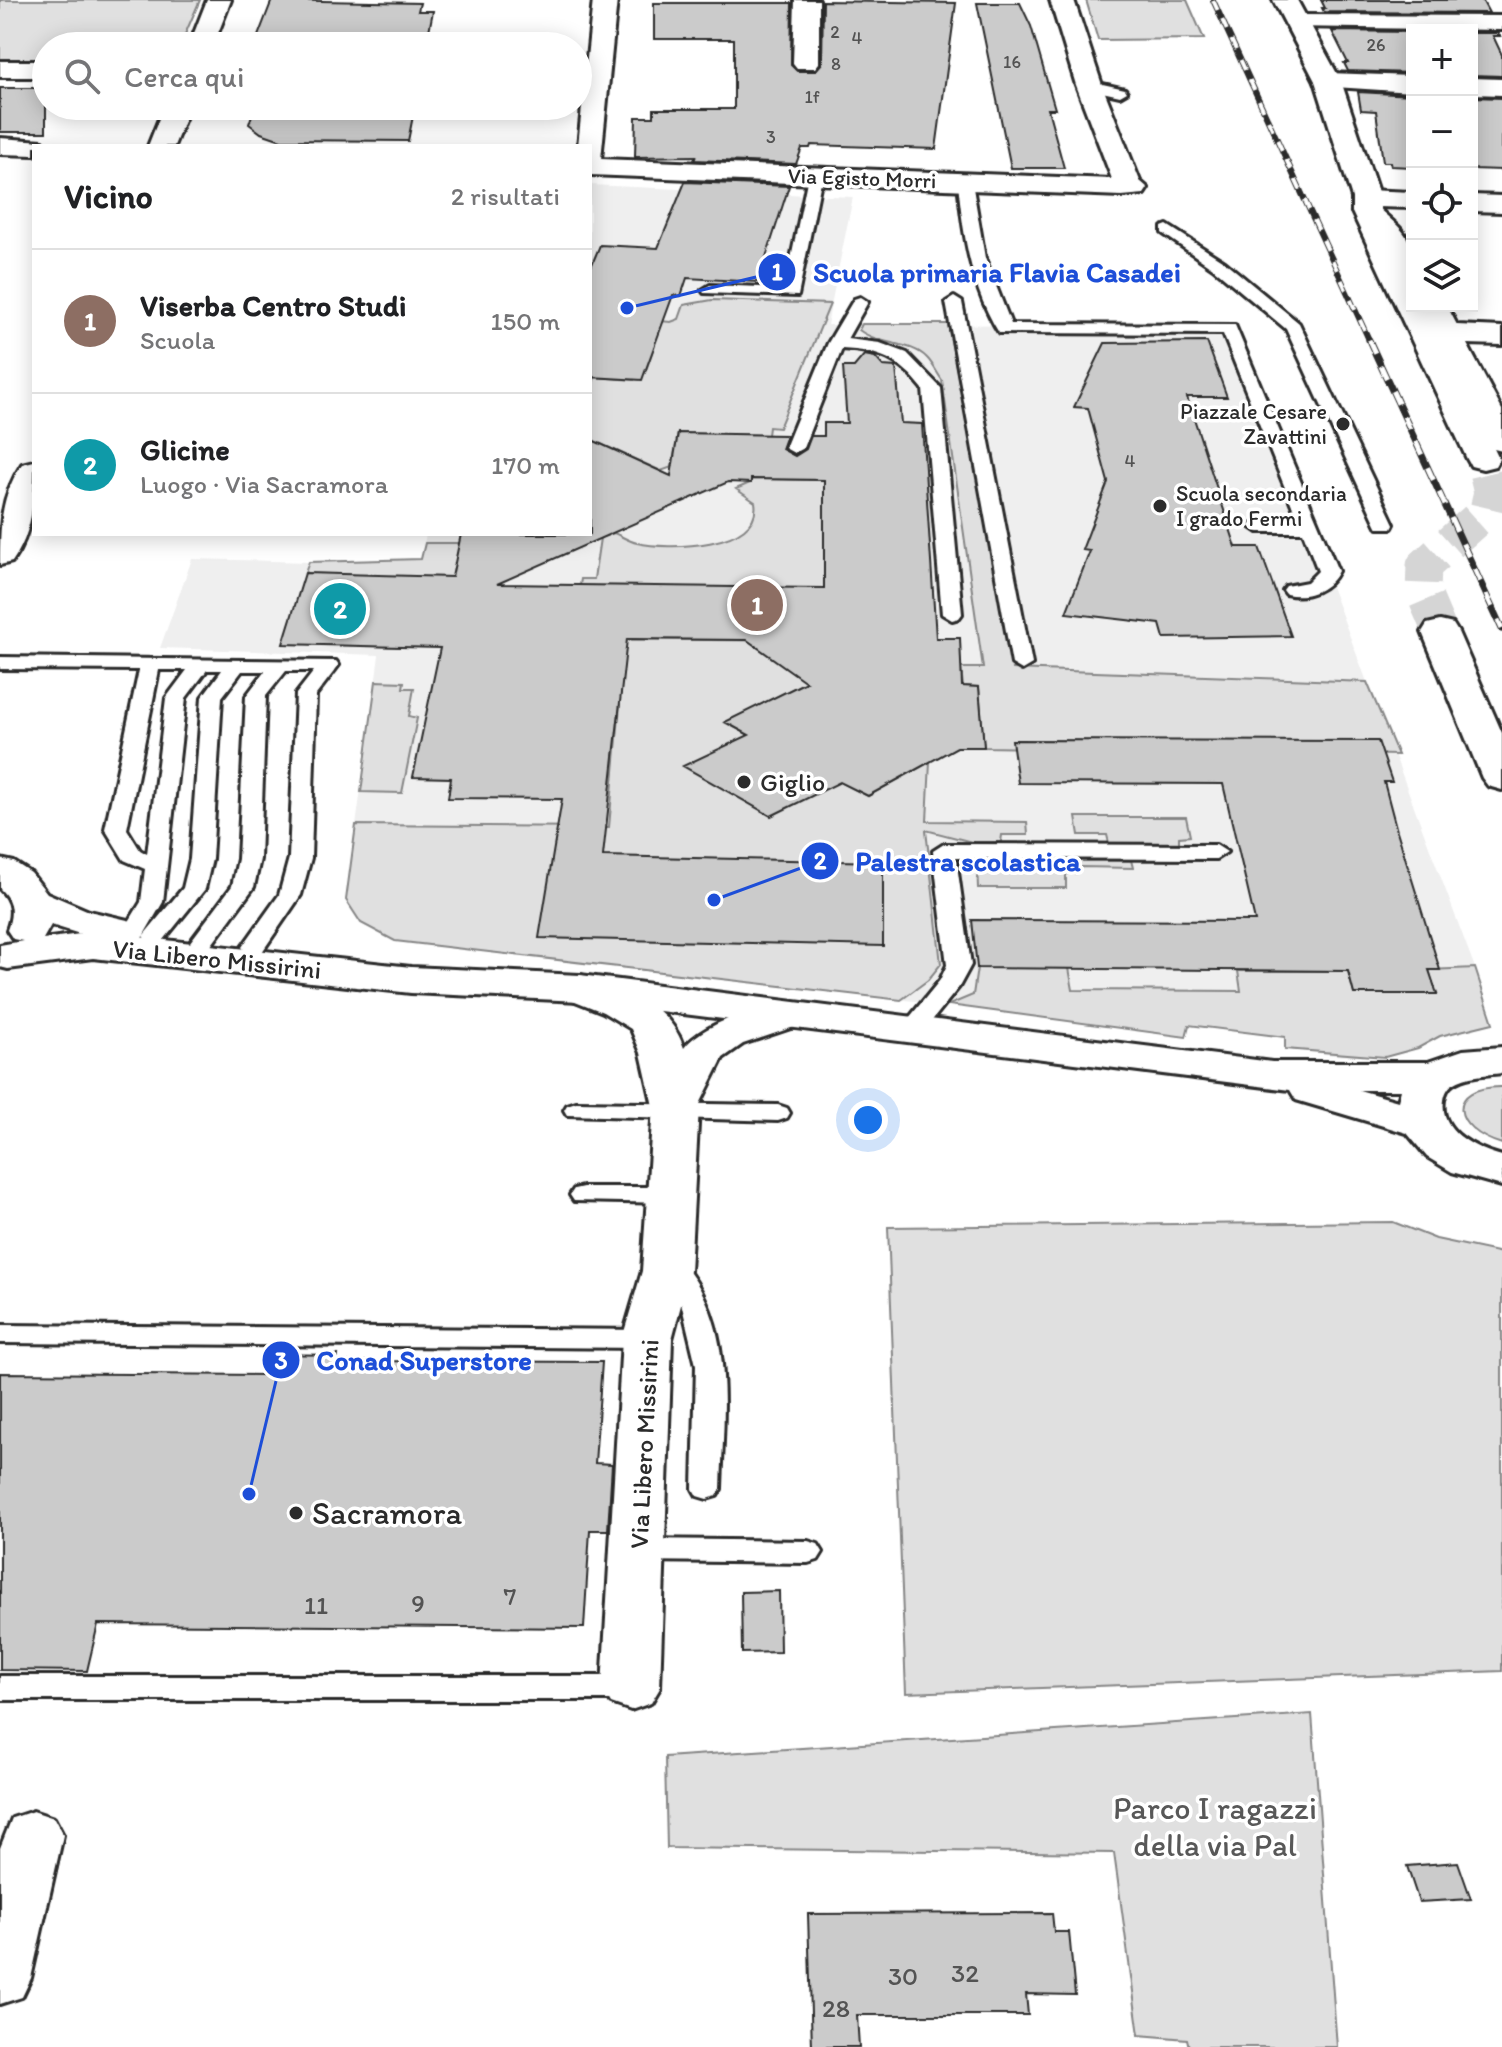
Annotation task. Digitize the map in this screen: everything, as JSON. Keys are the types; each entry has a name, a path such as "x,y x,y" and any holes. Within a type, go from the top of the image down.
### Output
{"street":[{"path":"206,32 219,0"},
{"path":"592,72 605,0"},
{"path":"806,63 807,0"},
{"path":"1062,0 1089,85"},
{"path":"1285,0 1328,81 1366,205 1497,443"},
{"path":"1304,32 1502,23"},
{"path":"1304,32 1406,41"},
{"path":"1478,43 1502,43"},
{"path":"0,69 32,69"},
{"path":"1328,81 1406,84"},
{"name":"Via Egisto Morri","path":"592,167 1128,188 1089,85"},
{"path":"1478,86 1502,87"},
{"path":"162,144 171,120"},
{"path":"589,120 590,144"},
{"path":"0,146 32,147"},
{"path":"1366,205 1406,201"},
{"path":"1478,203 1502,204"},
{"path":"1366,205 1395,239 1406,259"},
{"path":"1435,312 1497,443"},
{"path":"1448,334 1502,336"},
{"path":"0,555 32,476"},
{"path":"1440,632 1502,778"},
{"path":"0,871 13,877 29,893 33,902 33,920 29,929 4,958"},
{"name":"Via Libero Missirini","path":"33,902 75,920 144,935 412,968 476,982"},
{"name":"Via Libero Missirini","path":"4,958 93,945 397,978 580,988 1220,1071 1272,1076 1434,1076"},
{"name":"Via Libero Missirini","path":"580,988 618,1003 647,1020 663,1053 675,1109 667,1260 647,1339 631,1688"},
{"name":"Via Libero Missirini","path":"675,1109 705,1050 727,1035 788,1015"},
{"path":"1495,1056 1455,1065 1434,1076 1422,1090 1417,1106 1422,1123 1437,1142 1461,1158 1502,1171"},
{"name":"Via Libero Missirini","path":"1220,1071 1297,1085 1422,1123"},
{"path":"0,1978 33,1835"}],"lane":[{"path":"1089,85 1120,92"},
{"path":"710,290 792,293 815,176"},
{"path":"965,182 969,232 989,301 1005,329 1229,329 1328,571 1325,580 1315,587 1293,590"},
{"path":"1167,230 1219,265 1293,327 1385,524"},
{"path":"794,448 836,343 860,302"},
{"path":"954,302 1022,664"},
{"path":"836,343 886,347 914,363 932,388 952,614"},
{"path":"1258,526 1310,526"},
{"path":"0,663 329,665 306,694 300,858 290,895 254,947"},
{"path":"150,664 116,829 132,855 157,866"},
{"path":"144,935 157,866 176,698 201,665"},
{"path":"144,935 194,889 201,859 212,697 236,665"},
{"path":"202,942 243,887 249,859 256,696 280,665"},
{"path":"912,1029 951,982 959,965 944,851 1216,852"},
{"path":"576,1110 675,1109 778,1113"},
{"path":"583,1195 671,1195"},
{"path":"667,1260 693,1297 710,1365 707,1489"},
{"path":"0,1334 647,1339"},
{"path":"637,1550 808,1552"},
{"path":"0,1688 631,1688"}],"shaded area":[{"path":"592,185 853,197 827,325 1232,324 1493,1023 1440,1036 1418,1048 1385,1057 1335,1055 1285,1049 1285,1037 1189,1025 1186,1037 949,1005 395,941 361,923 346,900 379,655 160,648 192,559 309,562 421,559 426,536 592,536"}],"green space":[{"path":"0,0 200,0 186,32 32,32 32,65 0,66"},
{"path":"1086,0 1187,0 1204,39 1098,40"},
{"path":"712,300 830,304 779,428 769,427 768,435 678,433 672,467 661,471 592,440 592,384 595,377 634,380 636,373 645,373 654,347 649,320 671,322 679,319 684,305"},
{"path":"862,324 948,324 1013,669 1367,682 1398,755 984,747 979,687 963,686 961,668 983,668 942,380 929,360 920,353 867,335 859,330"},
{"path":"751,479 824,480 824,527 836,528 838,593 579,591 581,579 594,579 600,538 614,533 637,543 689,545 710,543 744,529 753,518 755,502 736,489 750,483"},
{"path":"425,543 485,543 480,580 305,573 309,562 421,559"},
{"path":"579,639 836,641 806,682 726,723 868,796 930,762 927,821 1027,822 1028,835 1002,835 1001,842 976,843 926,830 941,964 928,980 901,1000 395,941 361,923 346,900 356,825 609,827 620,705"},
{"path":"376,681 404,682 403,688 414,688 409,716 417,718 402,793 361,792"},
{"path":"1076,817 1186,817 1190,836 1179,837 1179,843 1109,843 1107,835 1079,835"},
{"path":"1131,860 1133,868 1081,867 1078,873 1066,874 1066,888 978,888 977,862"},
{"path":"977,968 1069,968 1073,990 1241,991 1238,971 1348,971 1354,994 1436,994 1429,970 1475,968 1493,1023 1440,1036 1418,1048 1385,1057 1285,1049 1285,1037 1189,1025 1186,1037 949,1005 973,995"},
{"path":"1502,1087 1502,1144 1472,1129 1462,1110 1464,1101 1471,1093"},
{"path":"1393,1222 1436,1239 1502,1253 1502,1671 906,1693 888,1227"},
{"name":"Parco I ragazzi della via Pal","path":"1312,1714 1337,2047 1189,2047 1187,2039 1139,2035 1114,1853 667,1848 665,1757"}],"building":[{"path":"272,0 420,3 418,11 433,11 429,32 260,32"},
{"path":"1321,0 1482,0 1489,13 1324,12"},
{"path":"823,1 956,3 936,149 811,145 810,148 802,148 796,164 694,160 696,156 635,157 636,117 654,117 654,109 734,109 734,39 654,39 654,3 792,3 791,65 797,71 815,71 822,63"},
{"path":"977,3 1020,3 1031,26 1055,109 1048,109 1064,168 1011,168"},
{"path":"1332,31 1406,32 1406,73 1348,71 1344,63 1348,63"},
{"path":"1478,33 1498,33 1500,36 1493,36 1502,55 1502,76 1478,75"},
{"path":"0,88 32,88 32,120 46,120 46,132 0,132"},
{"path":"1358,92 1406,95 1406,167 1383,162 1376,111 1361,110"},
{"path":"1478,97 1502,98 1502,170 1478,169"},
{"path":"250,120 412,120 408,141 281,140 261,133 249,124"},
{"path":"685,182 789,186 758,282 687,278 681,296 673,295 642,380 592,377 592,264 600,245 658,248"},
{"name":"Scuola secondaria I grado Fermi","path":"1207,342 1227,397 1187,397 1236,547 1259,547 1291,636 1164,638 1160,624 1066,613 1090,551 1082,550 1108,482 1088,408 1074,407 1105,343"},
{"path":"864,355 875,357 883,366 896,367 901,423 922,424 936,638 960,638 962,686 979,687 984,747 957,747 868,796 840,782 771,816 683,766 749,735 725,722 806,682 747,640 627,639 603,856 883,862 883,946 539,938 562,799 448,798 451,778 413,777 440,648 283,644 305,573 452,577 461,536 592,536 592,440 671,476 678,433 787,435 782,449 795,456 806,449 811,436 824,436 824,423 847,423 843,367 854,367","holes":["751,479 824,480 824,588 497,584 728,482 751,483"]},
{"path":"1012,740 1378,741 1392,782 1384,782 1397,831 1440,970 1429,970 1437,994 1354,994 1348,971 977,968 972,920 1255,921 1223,784 1018,783"},
{"name":"Sacramora","path":"269,1354 338,1355 337,1361 602,1362 595,1463 612,1464 608,1530 590,1530 584,1628 98,1624 87,1671 0,1670 0,1373 264,1375"},
{"path":"779,1591 780,1652 742,1653 741,1592"},
{"path":"1458,1862 1471,1899 1419,1902 1407,1866"},
{"path":"1052,1913 1054,1932 1069,1932 1075,1995 1026,1994 1028,2015 857,2015 859,2047 812,2047 808,1914"}],"tunnel":[{"path":"1440,632 1423,592 1424,566 1487,510 1491,493 1483,459"}],"railway":[{"path":"1213,0 1370,342"},
{"path":"1369,340 1502,629"}],"place":[{"name":"Scuola primaria Flavia Casadei","path":"627,308"},
{"name":"Piazzale Cesare Zavattini","path":"1343,424"},
{"name":"Scuola secondaria I grado Fermi","path":"1160,506"},
{"name":"Viserba Centro Studi","path":"757,605"},
{"name":"Glicine","path":"340,609"},
{"name":"Giglio","path":"744,782"},
{"name":"Palestra scolastica","path":"714,900"},
{"name":"Conad Superstore","path":"249,1494"},
{"name":"Sacramora","path":"296,1513"}]}
